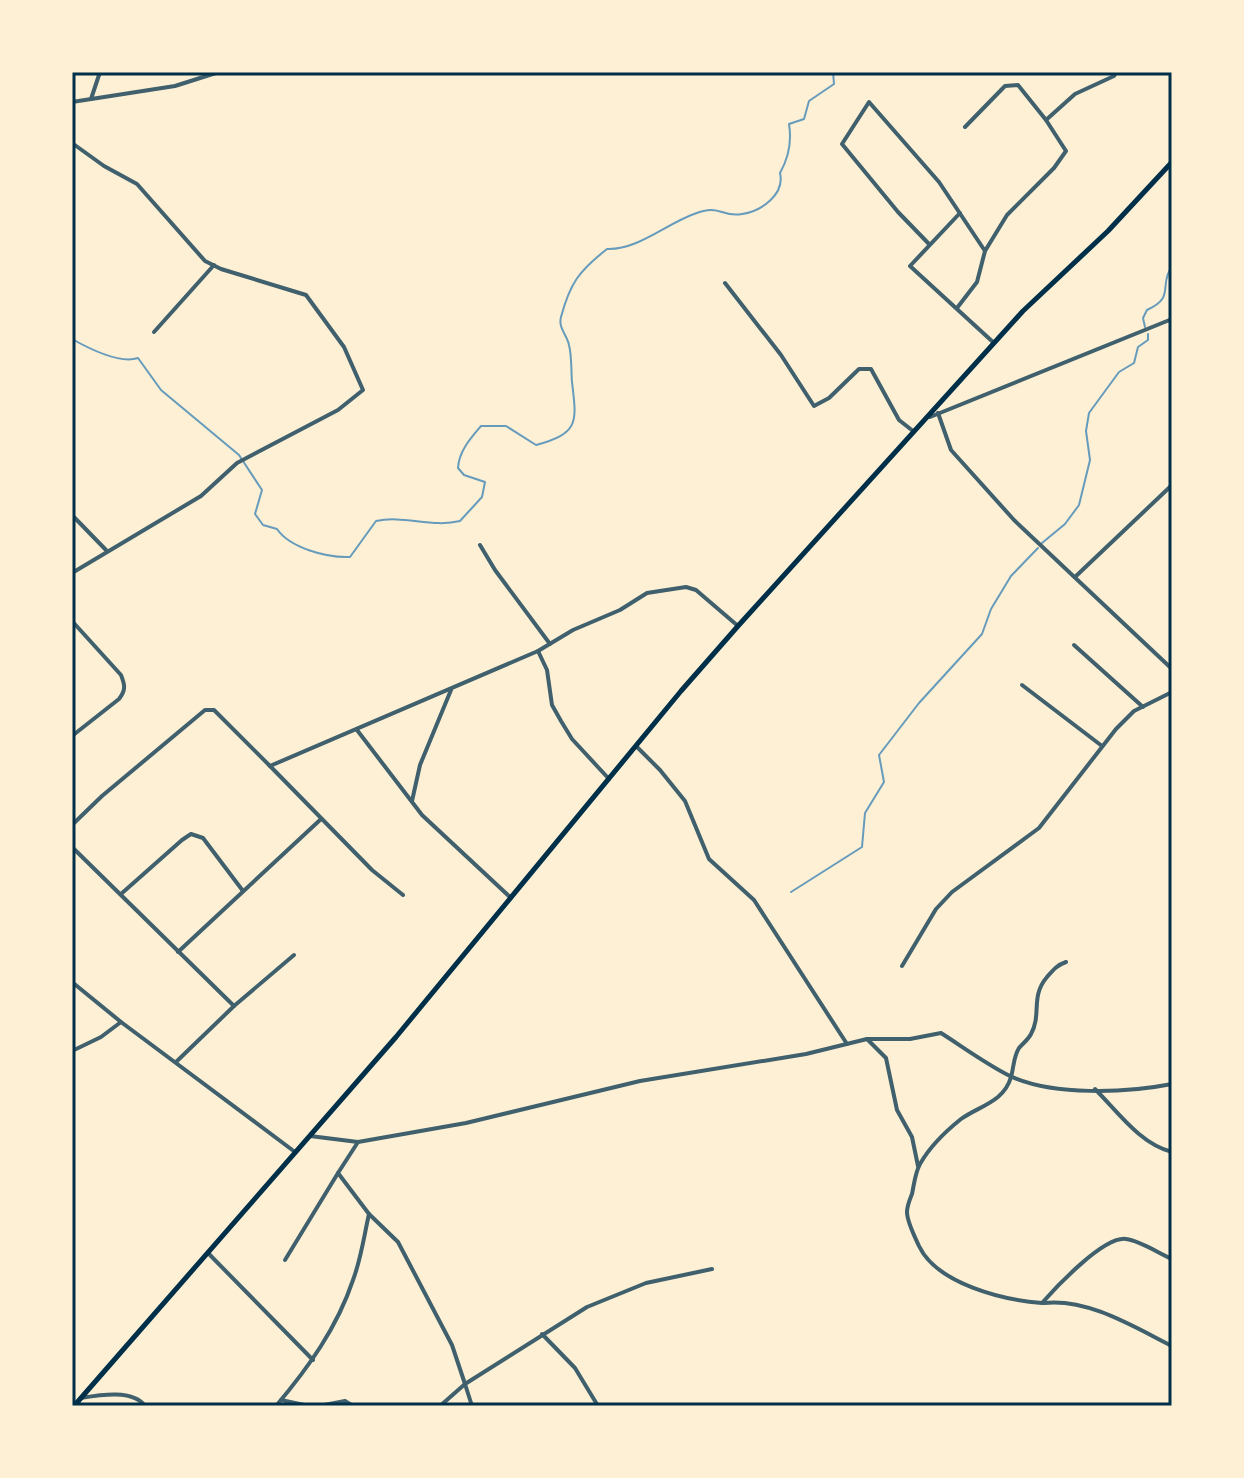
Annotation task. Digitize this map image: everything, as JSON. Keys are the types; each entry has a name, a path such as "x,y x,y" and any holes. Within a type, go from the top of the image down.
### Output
{"main road":[{"path":"74,1406 310,1136 738,626 1023,311 1108,231 1172,162"}],"street":[{"path":"91,99 100,72"},
{"path":"72,102 175,86 219,72"},
{"path":"1046,120 1075,94 1114,76 1116,72"},
{"path":"957,308 977,282 985,251 1007,215 1066,151 1018,85 1005,86 965,127"},
{"path":"929,244 842,144 869,102 939,182 985,251"},
{"path":"72,143 137,184 205,261 306,295 344,347 363,390 338,410 237,463 201,496 72,573"},
{"path":"960,213 910,266 994,343"},
{"path":"154,332 214,265"},
{"path":"725,283 781,355 814,406 829,398 859,369 871,369 899,420 913,431"},
{"path":"924,420 1172,319"},
{"path":"938,413 951,450 1014,520 1172,669"},
{"path":"1075,577 1172,485"},
{"path":"72,515 106,550"},
{"path":"480,545 550,644"},
{"path":"270,766 538,651 647,593 686,587 696,590 738,626"},
{"path":"72,621 121,675 125,685 119,699 72,736"},
{"path":"1074,645 1143,707"},
{"path":"538,651 547,670 552,705 572,739 609,779"},
{"path":"1022,685 1102,746"},
{"path":"412,801 420,765 452,688"},
{"path":"902,966 936,909 952,892 1039,828 1102,746 1134,711 1172,692"},
{"path":"72,825 205,710 214,710 320,820 403,895"},
{"path":"357,730 422,815 511,898"},
{"path":"636,746 685,801 709,859 754,900 847,1044"},
{"path":"178,953 320,820"},
{"path":"121,894 191,834 203,838 243,891"},
{"path":"72,847 234,1006"},
{"path":"176,1062 234,1006 294,955"},
{"path":"918,1166 961,1119 990,1105 1004,1092 1012,1076 1013,1062 1034,1026 1036,994 1058,965 1066,962"},
{"path":"72,982 295,1152"},
{"path":"72,1051 101,1037 121,1022"},
{"path":"310,1136 358,1142 466,1123 640,1081 781,1059 867,1039 910,1039 941,1033 1012,1076 1047,1087 1155,1088 1172,1084"},
{"path":"867,1039 886,1058 897,1110 912,1137 918,1166 907,1211 925,1258 964,1286 1042,1303 1059,1301 1094,1310 1172,1346"},
{"path":"1095,1089 1144,1140 1172,1152"},
{"path":"285,1260 358,1142"},
{"path":"338,1173 369,1214 398,1242 452,1345 472,1406"},
{"path":"276,1406 313,1360 334,1324 352,1283 369,1214"},
{"path":"1042,1303 1058,1285 1115,1240 1129,1240 1172,1259"},
{"path":"208,1253 313,1360"},
{"path":"440,1406 465,1384 587,1307 646,1283 712,1269"},
{"path":"542,1334 575,1368 598,1406"},
{"path":"81,1398 132,1396 145,1406"},
{"path":"281,1400 309,1406"},
{"path":"319,1406 345,1401 353,1406"}],"waterway":[{"path":"72,339 113,357 138,358 161,390 239,455 262,490 255,514 263,525 277,529 291,542 320,554 350,557 376,521 460,521 482,497 485,482 464,475 458,468 463,451 481,426 506,426 536,445 560,436 572,424 575,407 571,354 560,321 572,286 583,271 607,249 641,241 683,218 710,210 742,214 764,205 779,188 780,173 789,149 789,124 804,119 809,101 834,84 833,72"},
{"path":"1145,327 1143,318 1147,310 1164,296 1166,279 1172,266"},
{"path":"1042,543 1065,524 1079,505 1090,460 1086,431 1089,413 1119,372 1134,363 1138,347 1148,340 1148,334"},
{"path":"791,892 862,847 865,813 884,782 879,755 919,703 982,634 991,609 1011,576 1038,548"}]}
